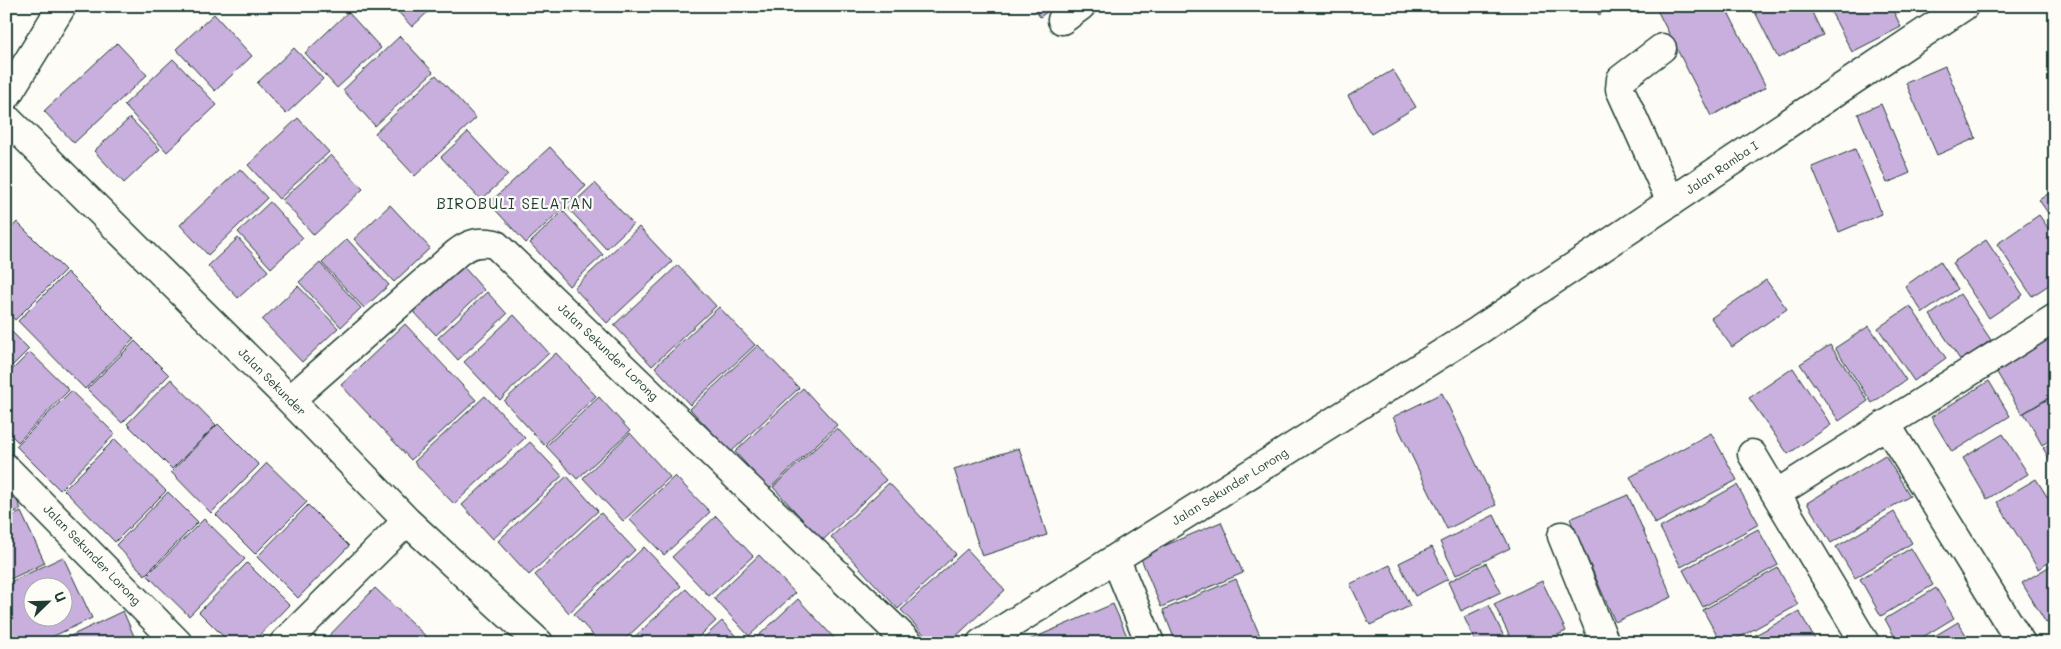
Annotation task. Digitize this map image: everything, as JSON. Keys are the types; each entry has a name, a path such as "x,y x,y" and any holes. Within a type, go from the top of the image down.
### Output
{"street":[{"path":"6,97 62,6"},
{"name":"Jalan Ramba I","path":"1479,330 1964,6"},
{"path":"1662,48 1621,80 1620,89 1671,202"},
{"name":"Jalan Sekunder","path":"6,118 290,400 407,521 539,643"},
{"name":"Jalan Sekunder Lorong","path":"290,400 458,253 473,243 495,244 909,643"},
{"path":"1776,494 2055,318"},
{"name":"Jalan Sekunder Lorong","path":"981,643 1116,560 1479,330"},
{"path":"1886,424 2021,643"},
{"path":"1752,454 1865,643"},
{"name":"Jalan Sekunder Lorong","path":"6,468 178,643"},
{"path":"284,643 407,521"},
{"path":"1562,536 1605,643"},
{"path":"1116,560 1150,643"}],"building":[{"path":"393,6 434,6 412,27"},
{"path":"1032,6 1055,6 1040,17"},
{"path":"1594,6 1613,6 1599,15"},
{"path":"1658,6 1725,6 1766,87 1711,116 1656,8"},
{"path":"1752,6 1809,6 1823,35 1778,58"},
{"path":"1828,6 1891,6 1901,27 1852,52"},
{"path":"348,12 381,48 337,88 305,53"},
{"path":"214,14 252,56 215,91 176,49"},
{"path":"400,36 433,72 375,126 343,90"},
{"path":"117,43 147,75 74,143 44,111"},
{"path":"294,48 323,79 286,114 257,83"},
{"path":"173,59 217,105 167,152 124,105"},
{"path":"1945,66 1976,138 1937,155 1906,83"},
{"path":"1393,70 1416,107 1371,134 1348,96"},
{"path":"436,75 476,118 415,176 375,133"},
{"path":"1881,104 1910,173 1887,183 1858,114"},
{"path":"130,118 160,149 124,183 94,151"},
{"path":"298,118 329,152 279,199 248,165"},
{"path":"468,132 508,175 481,200 441,157"},
{"path":"550,147 586,186 526,243 489,203"},
{"path":"1855,149 1882,214 1839,232 1812,167"},
{"path":"331,155 363,189 314,235 282,200"},
{"path":"240,169 267,198 208,255 180,225"},
{"path":"595,183 633,224 606,249 568,208"},
{"path":"2055,189 2055,223 2039,200"},
{"path":"270,202 303,238 271,268 238,232"},
{"path":"390,205 430,248 394,282 354,239"},
{"path":"563,211 603,255 569,286 530,243"},
{"path":"2039,215 2055,238 2055,281 2032,296 1997,244"},
{"path":"17,222 65,270 15,320 6,311 6,234"},
{"path":"639,227 672,262 607,323 574,288"},
{"path":"238,238 268,271 238,298 208,266"},
{"path":"347,239 389,285 364,308 322,263"},
{"path":"1986,240 2023,295 1989,318 1952,263"},
{"path":"1940,261 1958,289 1923,313 1905,286"},
{"path":"320,263 361,308 341,327 299,282"},
{"path":"462,265 484,290 436,335 413,311"},
{"path":"678,265 716,306 652,366 614,325"},
{"path":"67,272 134,339 85,389 18,321"},
{"path":"1766,280 1787,309 1732,347 1711,318"},
{"path":"298,286 338,328 302,362 262,320"},
{"path":"487,292 507,314 458,360 438,338"},
{"path":"1960,294 1991,340 1961,361 1930,315"},
{"path":"1910,306 1946,358 1914,381 1878,328"},
{"path":"719,307 755,345 690,405 655,367"},
{"path":"514,315 549,353 500,400 464,362"},
{"path":"405,324 476,400 411,460 341,385"},
{"path":"6,326 29,349 6,372"},
{"path":"1869,326 1906,380 1872,403 1835,348"},
{"path":"2055,335 2055,394 2022,414 1996,371"},
{"path":"135,341 169,375 122,423 87,389"},
{"path":"758,345 799,388 731,452 690,409"},
{"path":"1830,345 1868,401 1839,421 1800,364"},
{"path":"30,352 69,390 18,442 6,430 6,376"},
{"path":"556,353 596,396 544,445 504,401"},
{"path":"1793,368 1831,425 1788,454 1749,398"},
{"path":"171,379 216,425 172,469 127,424"},
{"path":"1989,381 2010,416 1952,452 1931,417"},
{"path":"803,388 837,425 769,489 735,452"},
{"path":"71,391 115,434 60,490 16,446"},
{"path":"1442,393 1496,505 1447,529 1393,417"},
{"path":"2055,395 2055,437 2042,445 2024,413"},
{"path":"485,396 525,438 454,504 414,462"},
{"path":"599,397 630,431 577,479 546,446"},
{"path":"218,424 259,465 211,513 171,472"},
{"path":"837,428 886,480 822,541 773,487"},
{"path":"630,433 670,477 623,521 583,478"},
{"path":"1711,433 1737,480 1655,524 1630,477"},
{"path":"2003,434 2028,474 1987,499 1963,458"},
{"path":"115,439 166,491 115,542 64,490"},
{"path":"2055,441 2055,468 2043,448"},
{"path":"530,442 562,476 493,539 462,505"},
{"path":"1019,448 1047,535 982,556 954,469"},
{"path":"1885,455 1910,496 1831,543 1807,503"},
{"path":"267,463 307,502 255,554 216,515"},
{"path":"567,476 598,511 529,575 498,541"},
{"path":"675,476 710,512 664,555 629,519"},
{"path":"6,478 21,509 6,516"},
{"path":"2036,479 2055,509 2055,559 2038,569 1997,502"},
{"path":"889,483 956,554 898,609 831,537"},
{"path":"1737,485 1759,524 1681,567 1660,528"},
{"path":"168,492 198,522 145,575 116,545"},
{"path":"1628,495 1672,597 1615,622 1570,519"},
{"path":"308,505 349,546 298,598 257,557"},
{"path":"21,512 45,563 6,581 6,519"},
{"path":"1894,512 1912,543 1855,578 1836,547"},
{"path":"601,513 635,550 569,613 535,575"},
{"path":"1494,515 1510,548 1456,575 1440,542"},
{"path":"716,516 753,556 709,596 672,557"},
{"path":"204,519 245,559 189,616 147,575"},
{"path":"1221,522 1243,573 1161,607 1140,556"},
{"path":"1758,529 1778,565 1703,607 1683,570"},
{"path":"644,547 681,586 621,643 600,643 574,614"},
{"path":"1432,547 1448,579 1415,596 1399,563"},
{"path":"1911,548 1933,585 1881,616 1860,579"},
{"path":"967,549 1005,590 949,643 932,643 901,610"},
{"path":"759,555 795,593 749,636 714,598"},
{"path":"63,557 92,618 39,643 6,643 6,584 22,576 22,626 72,626 72,576 23,576"},
{"path":"247,563 289,605 252,643 230,643 199,612"},
{"path":"1486,563 1501,592 1461,611 1448,582"},
{"path":"2055,563 2055,617 2046,623 2022,583"},
{"path":"1390,565 1410,606 1370,625 1350,584"},
{"path":"1778,568 1798,605 1729,643 1721,643 1703,610"},
{"path":"1236,579 1260,636 1243,643 1176,643 1163,610"},
{"path":"1542,581 1566,631 1541,643 1513,643 1494,604"},
{"path":"375,588 433,643 334,643 328,637"},
{"path":"1936,588 1954,618 1913,643 1898,643 1885,619"},
{"path":"686,589 716,621 692,643 628,643"},
{"path":"798,599 837,641 836,643 760,643 756,638"},
{"path":"1113,604 1130,643 1022,643"},
{"path":"1489,605 1507,643 1476,643 1464,617"},
{"path":"123,611 137,643 56,643"},
{"path":"1799,611 1817,643 1741,643"},
{"path":"722,621 742,643 698,643"},
{"path":"1958,622 1971,643 1923,643"}],"district":[{"name":"BIROBULI SELATAN","path":"515,204"}]}
